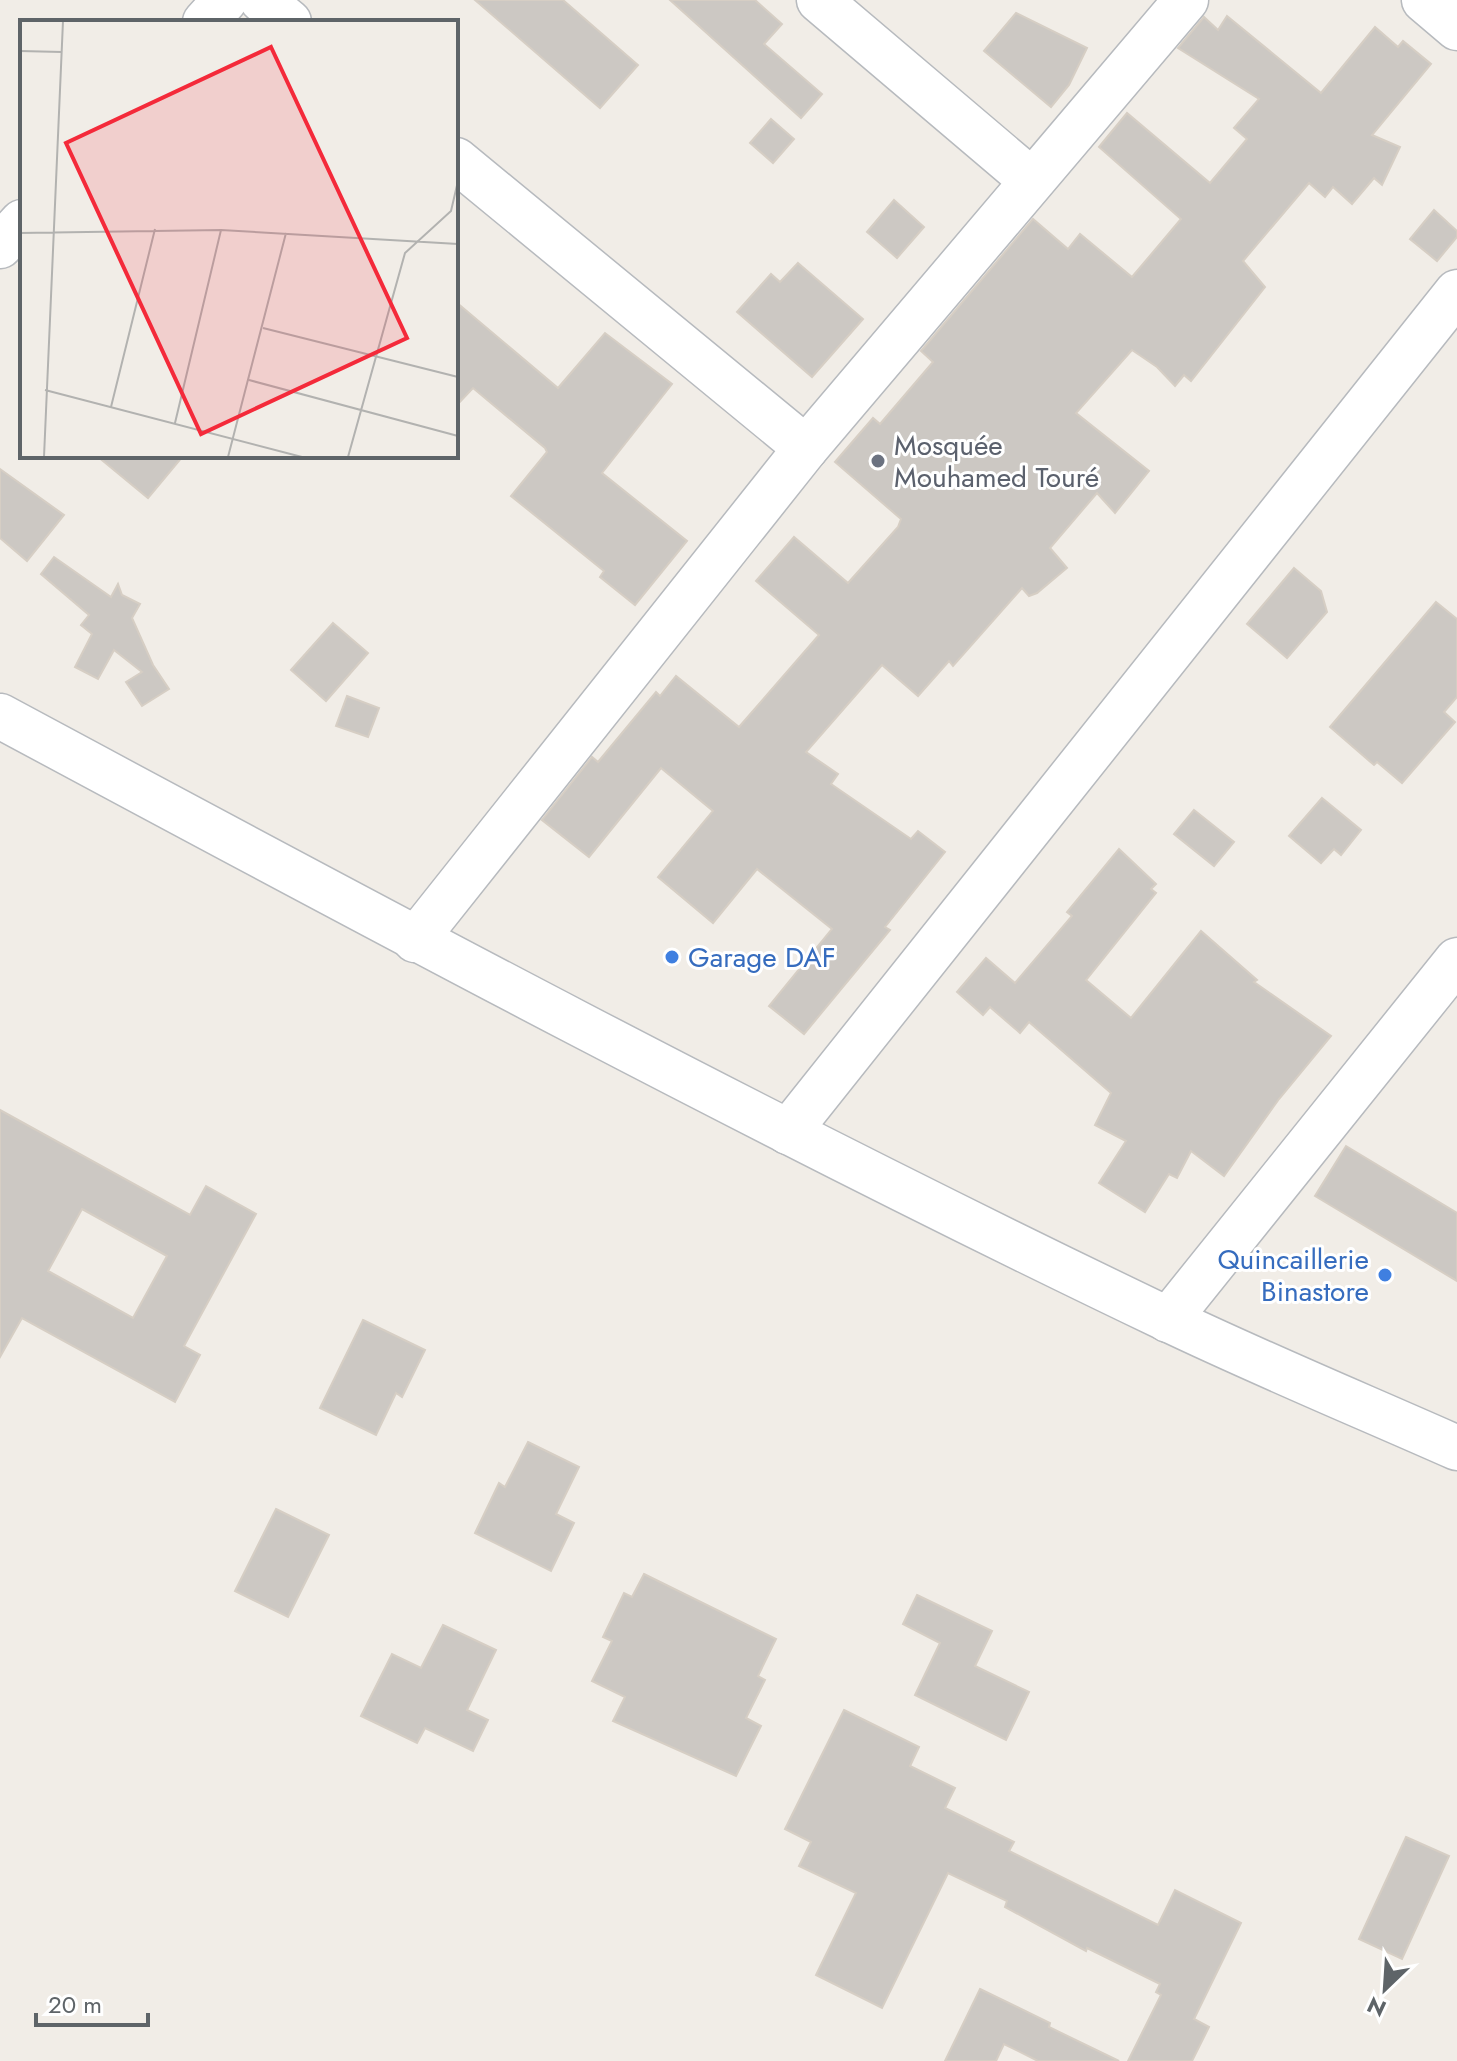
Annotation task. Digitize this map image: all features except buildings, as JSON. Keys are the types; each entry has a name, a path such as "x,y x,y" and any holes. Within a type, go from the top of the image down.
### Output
{"street":[{"path":"207,20 225,0"},
{"path":"262,0 287,20"},
{"path":"819,0 1031,180"},
{"path":"415,940 806,448 1186,0"},
{"path":"1424,0 1457,28"},
{"path":"458,162 806,448"},
{"path":"0,246 20,224"},
{"path":"788,1132 1457,292"},
{"path":"0,716 415,940 788,1132 1168,1320 1457,1448"},
{"path":"1168,1320 1457,960"}],"place":[{"name":"Mosquée Mouhamed Touré","path":"878,461"},
{"name":"Garage DAF","path":"672,957"},
{"name":"Quincaillerie Binastore","path":"1385,1275"}]}
